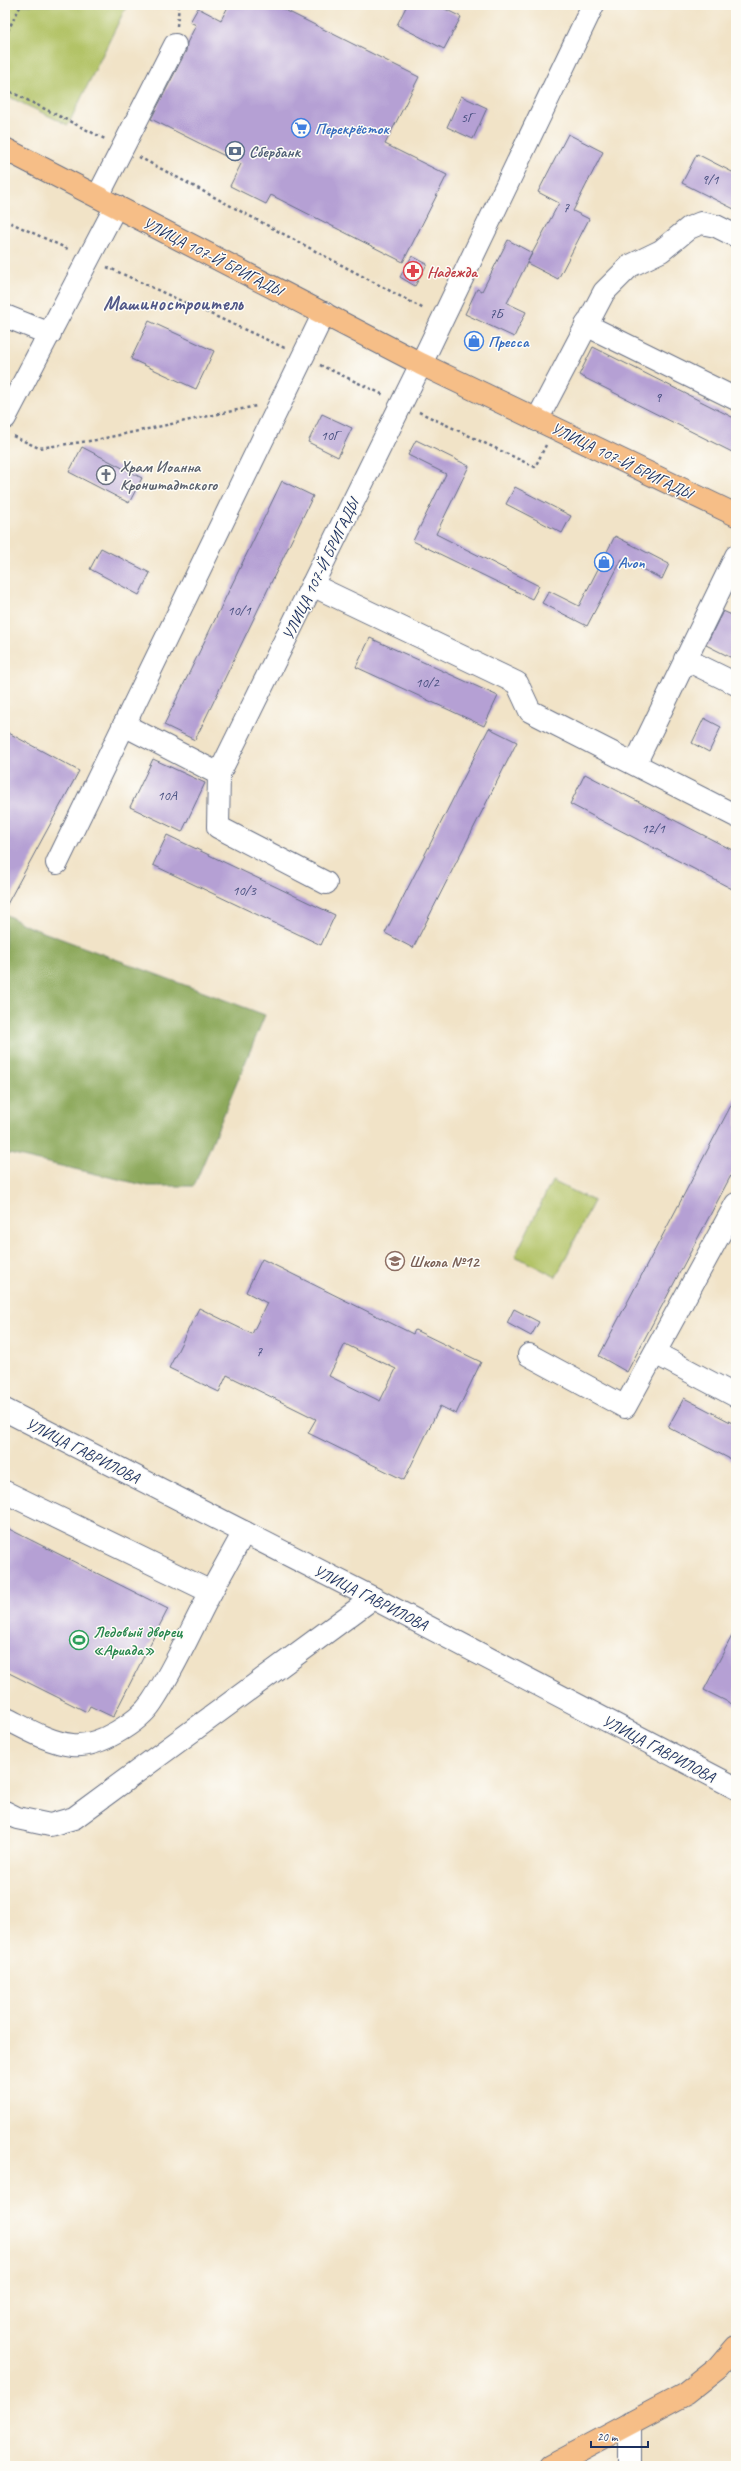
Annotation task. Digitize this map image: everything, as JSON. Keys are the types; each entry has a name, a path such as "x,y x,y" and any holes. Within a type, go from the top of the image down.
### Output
{"main road":[{"name":"УЛИЦА 107-Й БРИГАДЫ","path":"5,149 421,364 736,515"},
{"path":"550,2466 685,2394 718,2368 736,2348"}],"street":[{"path":"421,364 593,5"},
{"path":"8,426 50,334 90,260 123,149 174,45"},
{"path":"546,424 586,325 604,292 614,280 630,266 661,251 689,228 701,223 716,226 736,236"},
{"path":"57,863 324,313"},
{"path":"5,316 50,334"},
{"path":"586,325 736,399"},
{"name":"УЛИЦА 107-Й БРИГАДЫ","path":"326,883 218,827 219,774 421,364"},
{"path":"634,764 736,556"},
{"path":"312,585 517,683 530,711 736,816"},
{"path":"685,658 736,684"},
{"path":"124,725 219,774"},
{"path":"529,1355 625,1407 736,1204"},
{"path":"655,1353 736,1396"},
{"name":"УЛИЦА ГАВРИЛОВА","path":"5,1410 373,1598 736,1788"},
{"path":"5,1492 211,1592"},
{"path":"5,1718 50,1741 74,1745 99,1741 129,1725 152,1703 244,1532"},
{"path":"5,1812 17,1818 50,1825 74,1818 373,1598"},
{"path":"630,2423 630,2466"}],"path":[{"path":"5,36 21,5"},
{"path":"5,88 123,149 442,319"},
{"path":"5,220 303,357 535,467 546,424"},
{"path":"8,426 39,448 96,440 259,406 283,398"}],"green space":[{"path":"5,5 127,5 68,125 5,95"},
{"path":"5,914 27,926 265,1015 194,1186 148,1186 5,1153"},
{"path":"552,1181 594,1201 556,1277 515,1256"}],"building":[{"name":"Перекрёсток","path":"229,5 275,5 419,77 385,144 447,175 403,262 271,195 266,204 230,186 241,164 151,119 186,51 187,43 196,25 190,22 198,8 221,20"},
{"path":"407,5 437,5 461,17 444,49 397,25"},
{"path":"461,96 487,108 473,139 447,127"},
{"path":"568,134 603,152 573,211 589,219 558,279 527,263 559,203 538,192"},
{"path":"697,154 736,174 736,210 682,183"},
{"path":"508,240 532,253 507,303 526,312 514,337 465,314 477,289 482,291"},
{"name":"Надежда","path":"412,256 427,264 415,286 400,277"},
{"path":"149,321 214,351 196,389 131,359"},
{"path":"593,347 736,419 736,454 579,375"},
{"path":"322,414 352,428 338,457 308,442"},
{"path":"416,440 469,466 436,534 539,586 532,599 413,541 446,474 408,455"},
{"name":"Храм Иоанна Кронштадтского","path":"82,447 142,478 129,503 69,472"},
{"path":"282,481 313,496 195,740 164,725"},
{"path":"515,487 571,516 562,533 506,504"},
{"path":"615,536 669,564 662,579 622,559 587,626 542,603 549,591 579,606"},
{"path":"101,548 150,573 139,595 90,569"},
{"path":"723,611 736,617 736,660 706,645"},
{"path":"370,638 498,696 484,726 356,667"},
{"path":"704,718 721,727 709,752 692,743"},
{"path":"489,728 517,742 413,948 385,933"},
{"path":"5,731 79,771 5,908"},
{"path":"153,759 205,783 182,832 130,807"},
{"path":"585,774 736,852 736,891 570,804"},
{"path":"167,835 335,915 321,945 153,865"},
{"path":"736,1096 736,1166 627,1372 599,1356"},
{"path":"262,1259 413,1334 415,1330 481,1362 456,1414 440,1406 404,1480 308,1433 316,1419 227,1375 219,1392 169,1368 199,1308 252,1334 267,1303 246,1292","holes":["345,1344 396,1369 380,1401 329,1376"]},
{"path":"514,1309 539,1322 531,1336 507,1323"},
{"path":"684,1398 736,1425 736,1462 668,1427"},
{"name":"Ледовый дворец «Ариада»","path":"5,1527 168,1609 113,1717 90,1706 87,1712 5,1671"},
{"path":"736,1628 736,1706 704,1690"}],"place":[{"name":"Перекрёсток","path":"301,128"},
{"name":"Сбербанк","path":"235,151"},
{"name":"Надежда","path":"413,271"},
{"name":"Пресса","path":"474,341"},
{"name":"Храм Иоанна Кронштадтского","path":"106,475"},
{"name":"Avon","path":"604,562"},
{"name":"Школа №12","path":"395,1261"},
{"name":"Ледовый дворец «Ариада»","path":"79,1640"}],"district":[{"name":"Машиностроитель","path":"173,303"}]}
